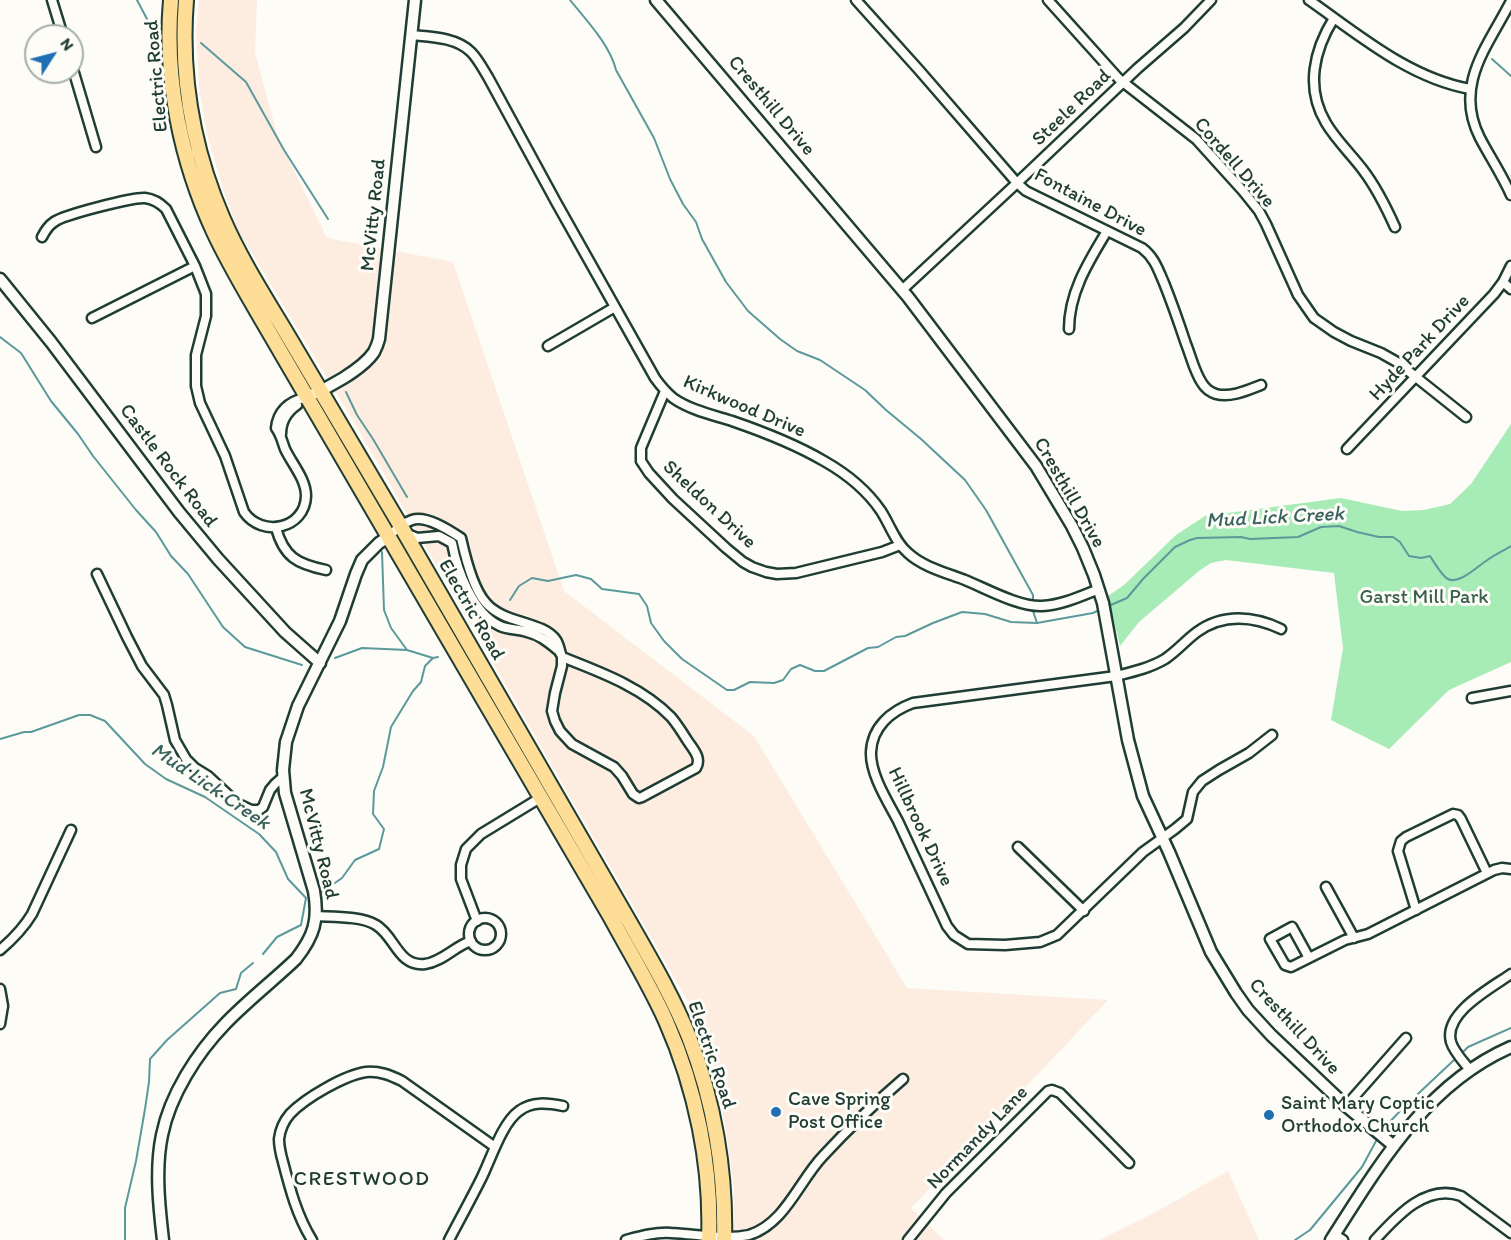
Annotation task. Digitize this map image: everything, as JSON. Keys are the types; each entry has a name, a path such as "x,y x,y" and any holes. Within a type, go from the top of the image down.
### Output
{"main road":[{"name":"Electric Road","path":"171,0 170,34 175,106 180,132 192,177 221,248 652,992 677,1048 700,1131 709,1199 709,1238"},
{"name":"Electric Road","path":"186,0 184,40 189,100 202,162 233,239 624,912 678,1011 698,1063 714,1126 722,1185 724,1239"}],"street":[{"path":"52,0 59,24"},
{"name":"McVitty Road","path":"307,397 321,391 364,363 373,354 380,339 415,0"},
{"name":"Cresthill Drive","path":"656,0 902,290 1041,474 1083,548 1099,589 1128,740 1143,796 1211,952 1248,1010 1271,1035 1346,1106 1394,1146"},
{"name":"Fontaine Drive","path":"856,0 935,87 1017,183 1026,190 1142,248 1154,260 1194,366 1205,387 1223,395 1261,385"},
{"name":"Cordell Drive","path":"1048,0 1123,83 1196,139 1243,191 1259,211 1298,295 1314,318 1334,332 1397,362 1466,417"},
{"name":"Steele Road","path":"902,290 1138,68 1179,33 1211,0"},
{"path":"1309,0 1413,70 1455,86 1470,89"},
{"path":"1511,1 1477,62 1470,89 1471,113 1479,137 1507,184 1511,195"},
{"path":"1334,18 1326,31 1316,57 1313,82 1317,105 1326,123 1375,188 1395,227"},
{"name":"Kirkwood Drive","path":"411,35 457,43 465,47 476,58 655,378 674,398 697,409 797,446 846,474 869,495 907,553 926,564 1012,600 1031,605 1051,605 1099,589"},
{"path":"77,84 96,147"},
{"path":"42,237 48,226 61,218 117,203 145,198 160,203 166,208 203,284 207,305 196,356 196,386 200,403 225,456 244,512 248,519 259,526 276,528 289,524 301,511 306,496 302,480 276,428 277,419 283,409 295,400 307,397"},
{"path":"1069,329 1074,295 1091,257 1107,231"},
{"path":"92,318 195,266"},
{"name":"Hyde Park Drive","path":"1347,449 1494,294 1511,266"},
{"name":"Castle Rock Road","path":"0,279 51,342 179,512 218,559 285,632 320,663"},
{"path":"1503,282 1511,289"},
{"path":"548,346 615,307"},
{"name":"Sheldon Drive","path":"666,391 641,448 643,465 674,499 743,562 766,572 789,574 882,552 900,545"},
{"path":"388,537 403,531 413,519 421,519 447,529 461,538 480,596 487,604 498,614 532,625 550,633 557,640 562,657 562,666 552,711 560,731 572,744 614,767 633,794 639,798 642,797 696,768 699,762 693,749 672,719 657,704 640,692 597,670 562,657 559,651 540,636 498,625 483,614 475,601 459,571 452,543 439,536 417,538 403,531"},
{"path":"276,528 282,546 287,552 304,564 326,570"},
{"name":"McVitty Road","path":"163,1240 159,1193 159,1152 165,1123 183,1080 205,1046 223,1025 296,959 311,937 314,928 315,896 283,777 289,729 340,621 362,560 388,537"},
{"path":"97,574 142,666 164,695 175,740 186,759 238,804 251,810 259,810 263,807 270,790 283,777"},
{"name":"Hillbrook Drive","path":"1272,735 1249,753 1202,781 1193,792 1187,819 1143,852 1057,935 1040,942 1005,945 968,944 954,935 947,926 880,786 871,751 875,734 883,721 896,711 913,703 1116,676 1135,671 1163,660 1198,631 1222,620 1234,618 1258,620 1281,630"},
{"path":"1472,698 1511,691"},
{"path":"477,921 461,879 461,865 466,849 481,834 540,798"},
{"path":"1416,910 1398,851 1401,841 1406,837 1453,814 1458,815 1487,873"},
{"path":"0,950 17,935 32,914 71,830"},
{"path":"1018,847 1084,911"},
{"path":"1309,958 1292,927 1270,939 1285,965 1291,967 1309,958 1339,943 1368,934 1487,873 1502,868 1511,869"},
{"path":"1326,886 1354,938"},
{"path":"316,916 368,921 376,924 387,934 400,955 418,964 432,962 471,941"},
{"path":"488,918 500,927 501,938 495,947 484,950 471,941 470,930 477,921 488,918"},
{"path":"1470,1070 1454,1050 1451,1042 1453,1021 1466,1006 1511,974"},
{"path":"0,989 3,1006 0,1024"},
{"path":"1346,1106 1406,1038"},
{"path":"1336,1238 1371,1177 1415,1120 1436,1098 1470,1070 1511,1047"},
{"path":"312,1240 296,1209 289,1188 279,1146 281,1130 290,1115 302,1104 346,1078 364,1072 389,1075 407,1085 495,1147"},
{"path":"626,1240 658,1233 724,1239 758,1232 781,1213 821,1158 903,1079"},
{"name":"Normandy Lane","path":"908,1240 946,1193 1048,1091 1060,1093 1129,1163"},
{"path":"450,1240 482,1178 495,1147 514,1115 537,1103 563,1106"},
{"path":"1375,1240 1394,1220 1422,1198 1445,1192 1461,1196 1511,1233"}],"shaded area":[{"path":"199,0 257,0 255,53 278,138 327,238 453,262 564,591 754,736 907,988 1108,1000 911,1208 944,1240 733,1240 734,1188 725,1125 714,1075 686,998 358,429 238,230 207,134 199,86 196,32"},
{"path":"1228,1171 1259,1240 1099,1240 1154,1213"}],"green space":[{"name":"Garst Mill Park","path":"1511,424 1511,662 1449,690 1389,749 1331,720 1343,648 1334,573 1226,560 1211,563 1139,622 1120,646 1108,596 1124,585 1176,535 1205,516 1341,498 1402,511 1424,510 1450,504 1471,484"}],"waterway":[{"path":"137,0 158,40"},
{"path":"570,0 609,51 616,70 654,138 670,179 683,204 696,222 702,239 726,282 748,311 797,351 820,360 865,390 965,480 986,510 1033,595 1033,599"},
{"path":"201,43 246,82 284,150 328,219"},
{"path":"1492,59 1511,76"},
{"path":"0,337 21,353 51,401 136,510 156,532 171,556 188,574 223,627 245,647 302,665"},
{"path":"346,392 357,415 407,497"},
{"name":"Mud Lick Creek","path":"1106,607 1127,598 1175,547 1197,538 1298,537 1321,527 1339,526 1379,537 1393,537 1400,542 1409,556 1421,558 1430,556 1443,575 1452,580 1468,574 1511,546"},
{"path":"382,552 384,610 391,628 407,650"},
{"name":"Mud Lick Creek","path":"510,600 519,586 532,578 548,581 576,575 591,579 602,589 639,594 647,606 651,623 664,641 682,659 727,690 734,690 750,682 774,683 783,680 791,669 800,665 815,671 824,671 868,648 878,647 896,637 905,636 962,612 985,614 1011,622 1037,623 1093,613 1101,609"},
{"path":"1033,611 1037,623"},
{"path":"335,658 362,648 407,650 433,658"},
{"name":"Mud Lick Creek","path":"317,894 342,878 355,860 379,849 384,829 373,814 374,791 383,767 391,727 421,682 425,666 433,658 438,657"},
{"name":"Mud Lick Creek","path":"0,739 31,732 79,715 90,715 105,721 145,764 166,779 205,797 259,834 276,852 288,879 306,898"},
{"path":"263,954 277,937 301,925 306,898"},
{"path":"125,1240 125,1208 145,1109 150,1059 167,1040 220,993 236,989 241,973 253,963"},
{"path":"1464,1051 1468,1047 1511,1028"},
{"path":"1383,1129 1454,1060"},
{"path":"1295,1240 1310,1230 1362,1167 1376,1141"}],"place":[{"name":"Cave Spring Post Office","path":"776,1112"},
{"name":"Saint Mary Coptic Orthodox Church","path":"1269,1115"}],"district":[{"name":"CRESTWOOD","path":"362,1180"}]}
